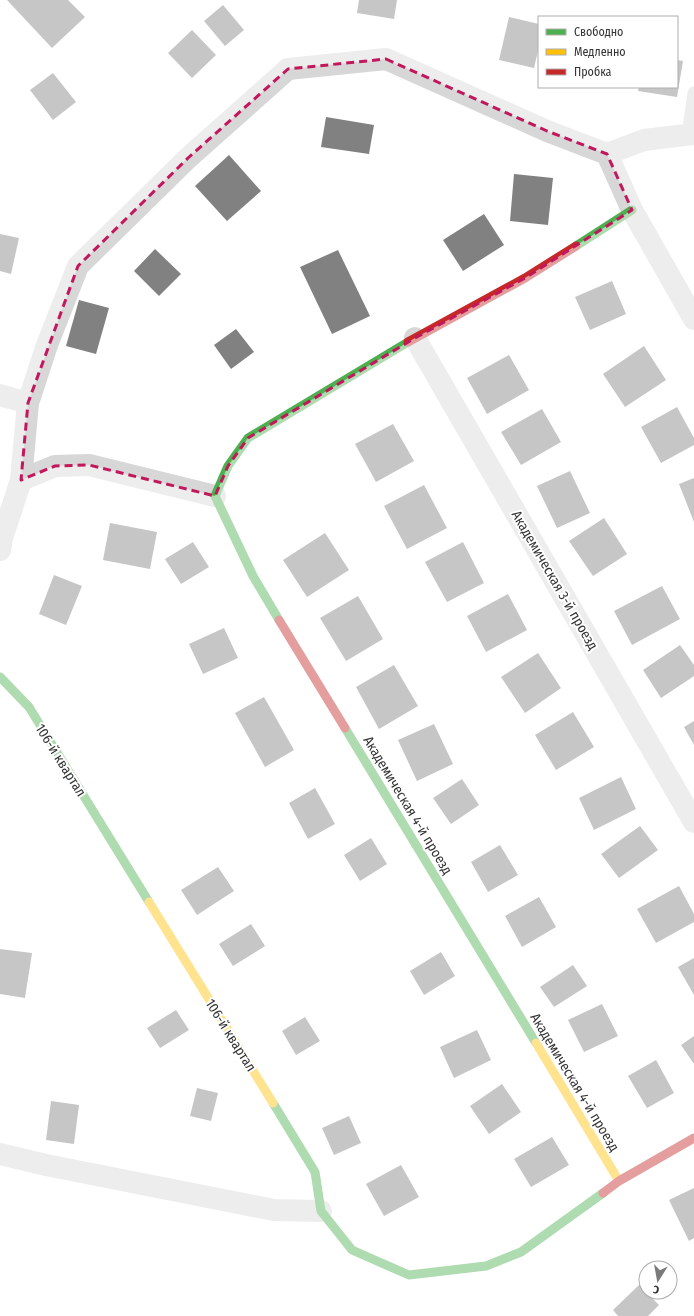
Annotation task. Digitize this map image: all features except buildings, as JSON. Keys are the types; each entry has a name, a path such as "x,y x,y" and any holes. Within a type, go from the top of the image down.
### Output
{"street":[{"path":"0,550 2,538 21,480 28,402 47,345 78,266 188,158 288,69 386,59 547,131 607,154 644,140 691,135"},
{"path":"607,154 632,210 694,319"},
{"path":"21,480 55,466 90,464 216,496 228,466 248,438 415,338 525,278 632,210"},
{"name":"Академическая 3-й проезд","path":"415,338 694,822"},
{"path":"0,395 28,402"},
{"name":"Академическая 4-й проезд","path":"216,496 253,576 619,1181"},
{"name":"106-й квартал","path":"0,677 29,707 315,1172 321,1211 352,1250 409,1275 486,1266 521,1252 619,1181 694,1138"},
{"path":"0,1154 46,1165 274,1210 321,1211"}],"lane":[{"path":"691,135 694,93"}],"highlighted area":[{"path":"386,59 547,131 607,154 632,210 525,278 415,338 248,438 228,466 215,496 89,465 55,466 21,480 28,403 78,266 188,158 256,96 288,69"}],"traffic: fast":[{"path":"576,246 632,210"},
{"path":"279,620 253,576 215,496 228,466 248,438 408,342"},
{"path":"0,677 29,707 149,902"},
{"path":"345,728 536,1043"},
{"path":"273,1103 315,1172 321,1211 352,1250 409,1275 486,1266 521,1252 603,1193"}],"traffic: slow":[{"path":"149,902 273,1103"},
{"path":"536,1043 619,1181"}],"traffic: jam":[{"path":"408,342 525,278 576,246"},
{"path":"279,620 345,728"},
{"path":"603,1193 619,1181 694,1138"}]}
